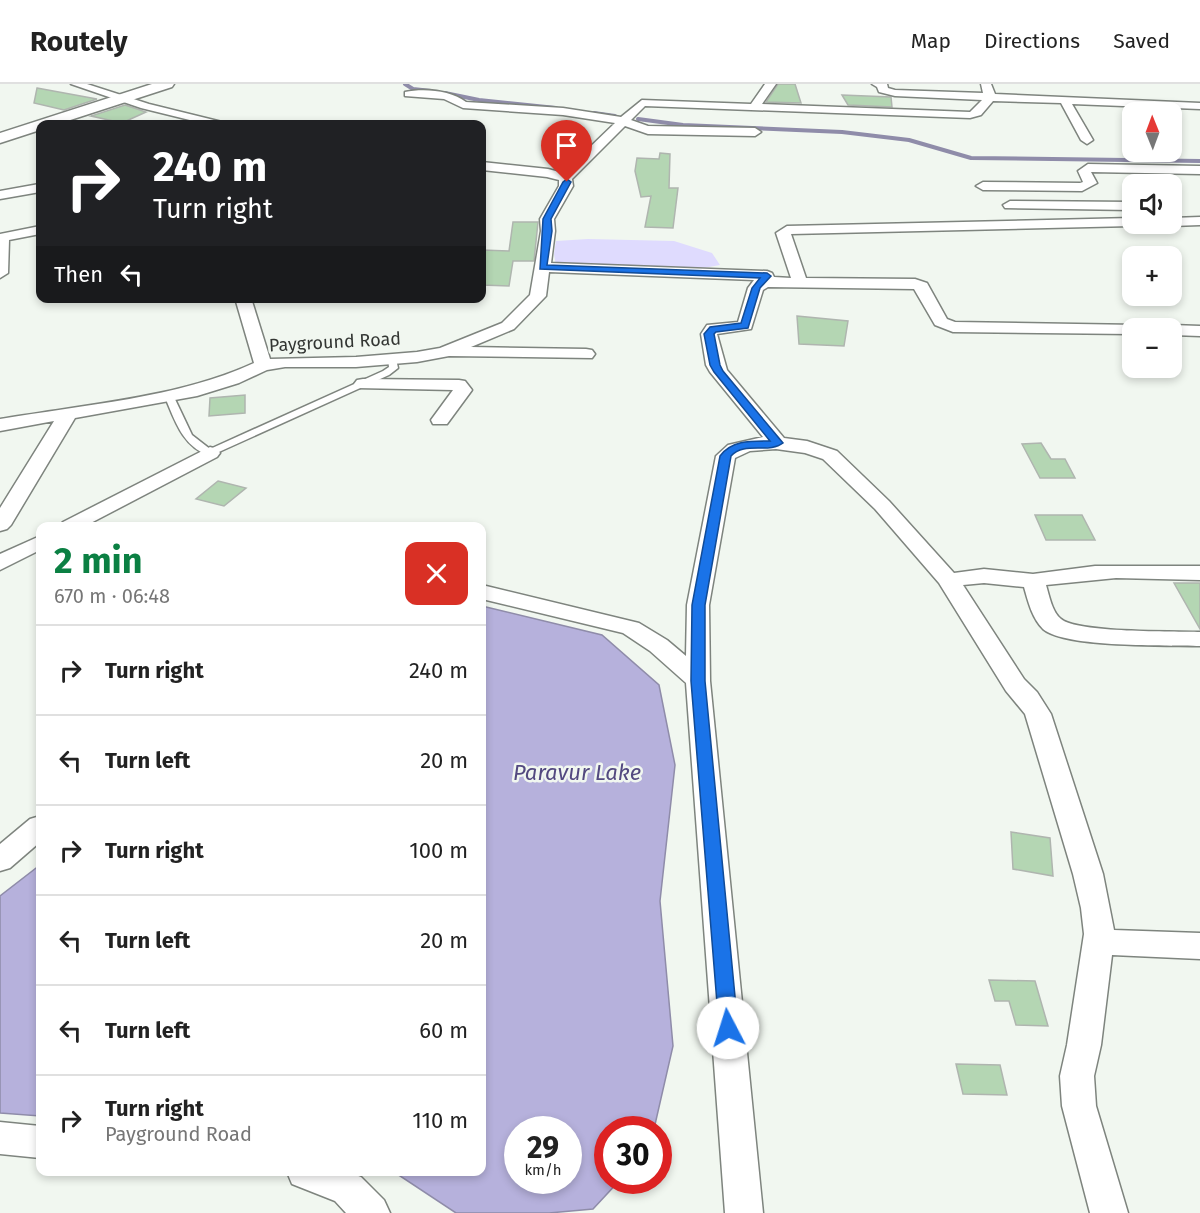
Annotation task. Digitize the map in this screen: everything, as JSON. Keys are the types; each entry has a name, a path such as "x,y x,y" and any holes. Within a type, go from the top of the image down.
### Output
{"main road":[{"path":"55,120 167,84"},
{"path":"0,138 36,126"}],"street":[{"path":"76,84 145,106 202,120"},
{"path":"754,107 771,84"},
{"path":"877,84 882,85 888,92 1020,98 1131,98 1200,106"},
{"path":"986,84 990,97"},
{"path":"1014,84 1020,98"},
{"path":"409,94 450,97 459,100 463,105 591,116 624,122 636,128 648,130 755,132"},
{"path":"486,166 548,173 565,178 642,103 970,115 976,113 990,97"},
{"path":"1064,99 1087,140"},
{"path":"983,186 1082,187 1090,183 1084,171 1088,168 1200,170"},
{"name":"Payground Road","path":"0,425 170,397 224,382 263,365 285,362 356,362 444,352 508,326 538,296 548,231 547,219 566,186 565,178"},
{"path":"0,195 36,189"},
{"path":"1010,205 1122,206"},
{"path":"1182,222 1200,221"},
{"path":"800,282 783,233 787,230 1122,222"},
{"path":"0,273 3,242 0,239 36,231"},
{"path":"543,267 767,276 759,285 745,326 713,329 709,334 715,365 719,372 778,443"},
{"path":"759,285 775,281 915,284 922,286 941,322 953,327 1122,330"},
{"path":"244,303 263,365"},
{"path":"1182,330 1200,331"},
{"path":"444,352 586,354"},
{"path":"363,384 459,385 464,390 440,420"},
{"path":"0,525 68,414"},
{"path":"744,1213 698,681 698,605 726,456 731,450 746,445 778,443 807,447 830,455 882,505 948,580 1015,685 1028,698 1038,714 1088,874 1096,908 1098,942 1084,1045 1077,1076 1079,1106 1109,1213"},
{"path":"78,522 210,453"},
{"path":"0,563 36,544"},
{"path":"948,580 984,576 1033,581 1058,575 1119,571 1200,573"},
{"path":"1033,581 1050,623 1060,629 1092,635 1200,639"},
{"path":"486,593 631,628 663,648 698,681"},
{"path":"0,860 36,829"},
{"path":"1098,942 1200,946"},
{"path":"0,1138 36,1142"},
{"path":"315,1176 348,1189 371,1213"}],"lane":[{"path":"170,397 186,438 200,449 210,453 394,368 392,359"}],"shaded area":[{"path":"588,239 674,241 712,253 720,265 660,276 556,266 554,254 556,241"}],"water":[{"name":"Paravur Lake","path":"486,607 602,635 659,685 675,765 660,901 673,1046 657,1116 594,1116 594,1194 607,1194 593,1209 549,1213 456,1213 400,1176 486,1176"},
{"path":"36,868 36,1116 0,1113 0,896"}],"building":[{"path":"778,84 795,84 801,103 766,102"},
{"path":"37,88 97,99 64,110 34,103"},
{"path":"842,95 891,97 892,107 848,105"},
{"path":"125,105 146,112 129,120 109,120 91,116"},
{"path":"554,151 578,151 562,171 554,168"},
{"path":"660,153 670,154 669,188 678,188 673,228 645,227 651,196 641,197 635,171 637,158 659,159"},
{"path":"513,222 538,222 534,261 513,261 509,286 486,285 486,250 509,251"},
{"path":"797,316 848,321 844,346 799,344"},
{"path":"245,395 245,413 209,416 210,398"},
{"path":"1041,443 1051,459 1065,459 1075,478 1040,478 1022,444"},
{"path":"218,481 246,488 224,506 196,499"},
{"path":"1035,515 1082,515 1095,540 1046,540"},
{"path":"1174,583 1200,583 1200,629"},
{"path":"1011,832 1050,838 1053,876 1013,869"},
{"path":"989,980 1035,981 1048,1026 1016,1025 1009,1001 995,1001"},
{"path":"956,1064 1000,1065 1007,1095 963,1094"}],"waterway":[{"path":"405,84 413,89 431,91"},
{"path":"445,93 479,100 556,108"},
{"path":"594,113 615,116"},
{"path":"638,119 683,125 842,132 909,140 971,158 1200,161"}],"route":[{"path":"567,182 547,219 548,231 543,267 767,276 756,288 745,326 713,329 709,334 715,365 719,372 778,443 746,445 731,450 726,456 698,605 698,681 728,1028"}]}
